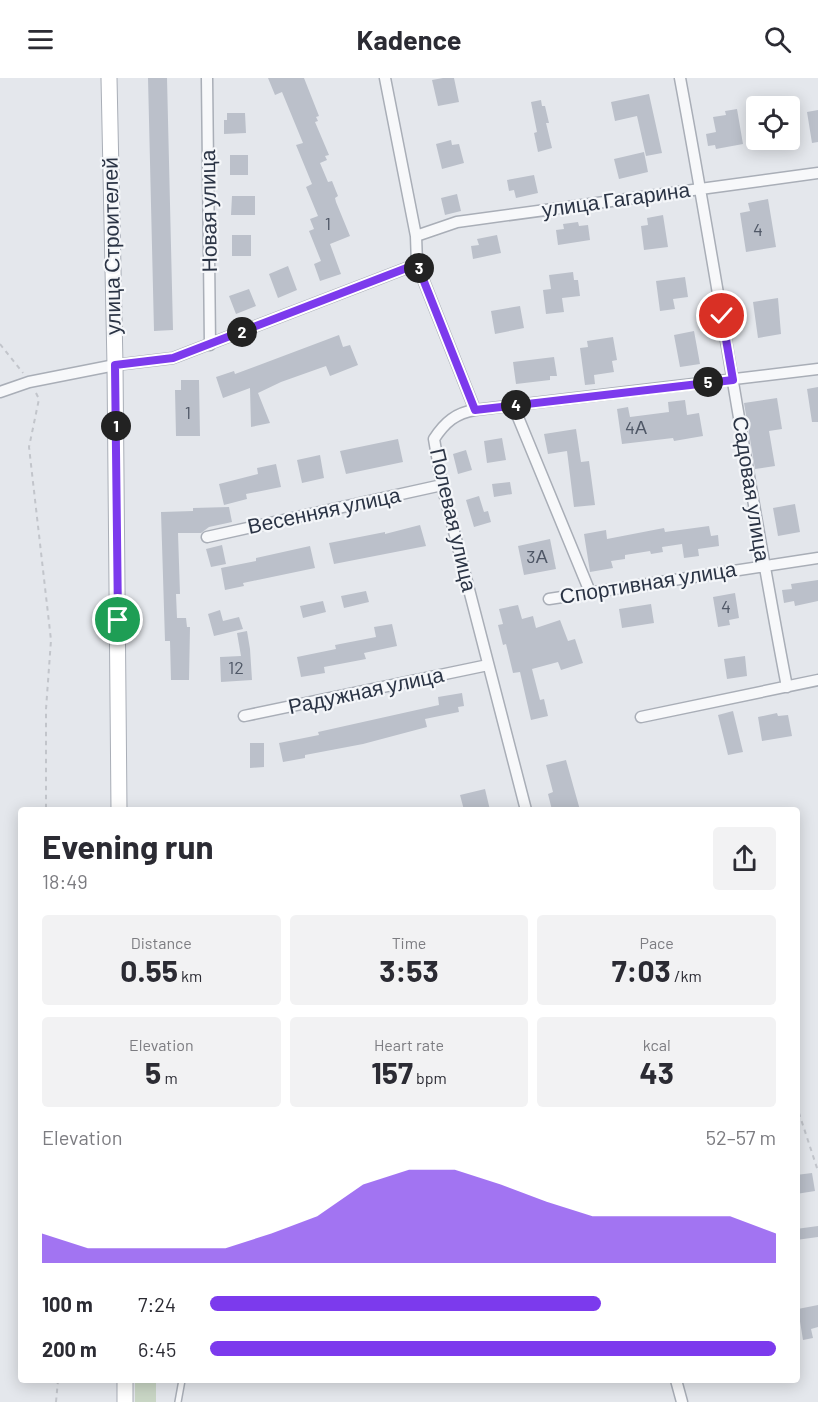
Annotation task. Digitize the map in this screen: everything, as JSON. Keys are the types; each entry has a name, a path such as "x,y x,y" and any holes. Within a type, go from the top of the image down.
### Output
{"main road":[{"name":"улица Строителей","path":"109,78 115,365 119,807"},
{"path":"125,1383 125,1402"}],"street":[{"name":"Новая улица","path":"207,78 210,345"},
{"path":"385,78 416,236 417,264 475,410 818,369"},
{"name":"Садовая улица","path":"680,78 701,188 763,565 787,687"},
{"name":"улица Гагарина","path":"416,236 458,222 818,173"},
{"path":"0,392 29,382 115,365 173,358 417,264"},
{"path":"513,405 590,592"},
{"name":"Полевая улица","path":"475,410 453,417 442,426 434,439 442,485 525,807"},
{"name":"Весенняя улица","path":"207,537 442,485"},
{"name":"Спортивная улица","path":"549,599 818,558"},
{"name":"Радужная улица","path":"244,716 488,665"},
{"path":"640,717 818,680"},
{"path":"677,1383 682,1402"}],"lane":[{"path":"178,1402 181,1383"}],"path":[{"path":"0,344 19,365 39,399 30,447 51,639 46,709 46,807"},
{"path":"800,1116 818,1171"},
{"path":"56,1402 58,1383"}],"green space":[{"path":"135,1383 156,1383 156,1402 135,1402"}],"building":[{"path":"148,78 167,78 173,330 154,331"},
{"path":"268,78 304,78 319,116 316,117 318,121 315,122 329,155 325,156 327,160 320,163 328,182 332,181 338,196 335,198 336,202 350,236 330,244 341,274 320,281 314,264 321,261 309,231 314,229 310,219 318,216 306,187 312,184 296,145 303,143 282,92 275,95"},
{"path":"454,78 459,102 438,106 432,80"},
{"path":"649,94 662,153 646,156 637,116 615,121 611,102"},
{"path":"541,100 542,106 545,106 549,123 546,123 552,148 538,152 531,102"},
{"path":"737,109 743,144 716,149 715,145 708,146 706,134 716,132 713,117 726,115 725,111"},
{"path":"818,110 818,142 812,143 807,112"},
{"path":"227,113 245,113 246,133 224,134 224,120 227,120"},
{"path":"451,140 452,145 459,144 464,163 442,169 436,144"},
{"path":"644,152 648,172 619,179 614,159"},
{"path":"230,155 248,155 248,175 230,175"},
{"path":"534,175 538,193 516,198 514,190 509,191 507,180"},
{"path":"457,194 461,211 445,215 441,198"},
{"path":"232,196 255,196 255,215 231,215"},
{"path":"768,199 776,247 746,252 740,213 750,211 748,203"},
{"path":"663,215 668,247 644,250 641,226 648,225 647,218"},
{"path":"578,222 579,226 588,225 590,240 558,245 556,230 564,229 563,224"},
{"path":"232,235 251,235 251,256 232,256"},
{"path":"497,235 501,253 473,259 471,246 479,245 477,239"},
{"path":"288,266 297,290 278,298 269,274"},
{"path":"573,272 574,280 578,280 580,296 562,298 564,312 546,314 543,290 551,289 549,275"},
{"path":"685,277 688,297 673,299 675,309 660,311 656,281"},
{"path":"249,289 256,306 236,314 229,296"},
{"path":"778,298 781,334 758,338 753,302"},
{"path":"520,306 524,328 495,334 491,311"},
{"path":"694,331 700,364 680,367 674,335"},
{"path":"339,335 343,347 350,345 358,365 330,376 326,366 258,393 270,423 251,427 250,388 223,398 216,377 234,371 235,374"},
{"path":"613,337 617,360 612,361 614,372 594,375 595,384 585,385 580,348 588,347 587,341"},
{"path":"554,357 557,376 550,376 550,380 516,384 513,362"},
{"path":"181,380 199,380 200,436 176,436 175,390 181,390"},
{"path":"818,387 818,422 812,422 807,389"},
{"path":"777,398 782,429 769,431 775,466 755,469 744,403"},
{"path":"685,400 687,415 699,413 703,436 674,441 673,438 622,444 617,409 628,407 630,417 669,412 668,402"},
{"path":"576,429 581,462 589,461 595,505 574,507 567,451 548,454 544,434"},
{"path":"502,438 506,460 487,463 484,441"},
{"path":"398,439 403,462 346,474 340,451"},
{"path":"466,450 472,470 458,474 453,454"},
{"path":"320,455 324,478 302,483 297,460"},
{"path":"276,464 281,487 246,494 247,499 224,505 219,484 258,474 257,468"},
{"path":"510,482 512,494 494,497 492,484"},
{"path":"479,496 484,512 488,511 491,522 474,527 466,500"},
{"path":"795,504 800,532 778,536 773,508"},
{"path":"229,507 232,522 209,527 201,533 178,533 180,594 176,594 177,618 186,618 187,627 190,627 189,680 171,680 170,641 165,641 161,512"},
{"path":"420,525 426,546 334,564 329,543 385,532 385,534"},
{"path":"709,526 711,536 718,535 719,546 698,549 699,556 684,558 682,544 662,547 663,552 651,554 650,551 625,555 625,559 611,561 613,568 590,572 584,534 606,530 607,539 664,528 665,532"},
{"path":"550,539 556,569 524,575 518,546"},
{"path":"222,545 226,564 211,567 206,549"},
{"path":"310,546 315,568 243,583 244,586 225,590 221,568"},
{"path":"818,580 818,601 795,606 794,601 784,603 782,590 792,589 791,584"},
{"path":"366,591 369,602 344,608 341,596"},
{"path":"735,593 739,618 729,620 730,625 718,627 713,597"},
{"path":"323,601 326,612 303,618 300,606"},
{"path":"651,604 654,623 622,628 619,609"},
{"path":"518,605 522,619 533,616 536,628 560,620 568,641 575,639 583,663 561,670 558,662 532,669 540,700 544,699 548,716 531,720 520,672 513,673 506,644 503,645 498,625 503,624 499,609"},
{"path":"220,610 223,621 239,617 243,629 214,636 208,614"},
{"path":"392,624 397,646 364,653 366,659 324,667 325,673 301,677 297,657 336,649 335,645 376,637 374,627"},
{"path":"247,631 252,680 221,682 220,657 241,656 237,633"},
{"path":"745,656 747,676 727,679 724,659"},
{"path":"462,693 464,706 458,707 459,712 425,719 427,727 283,762 279,743 439,705 438,697"},
{"path":"733,711 743,752 728,755 718,715"},
{"path":"777,713 778,716 788,715 792,736 762,741 758,717"},
{"path":"250,743 264,743 264,767 250,768"},
{"path":"566,760 579,807 551,807 548,794 553,792 546,765"},
{"path":"485,789 489,807 463,807 460,795"},
{"path":"812,1173 815,1191 800,1193 800,1174"},
{"path":"818,1226 818,1237 800,1239 800,1228"},
{"path":"818,1305 818,1327 811,1329 813,1338 803,1340 800,1309"}],"route":[{"path":"118,620 115,365 173,358 417,264 475,410 733,380 722,316"}]}
